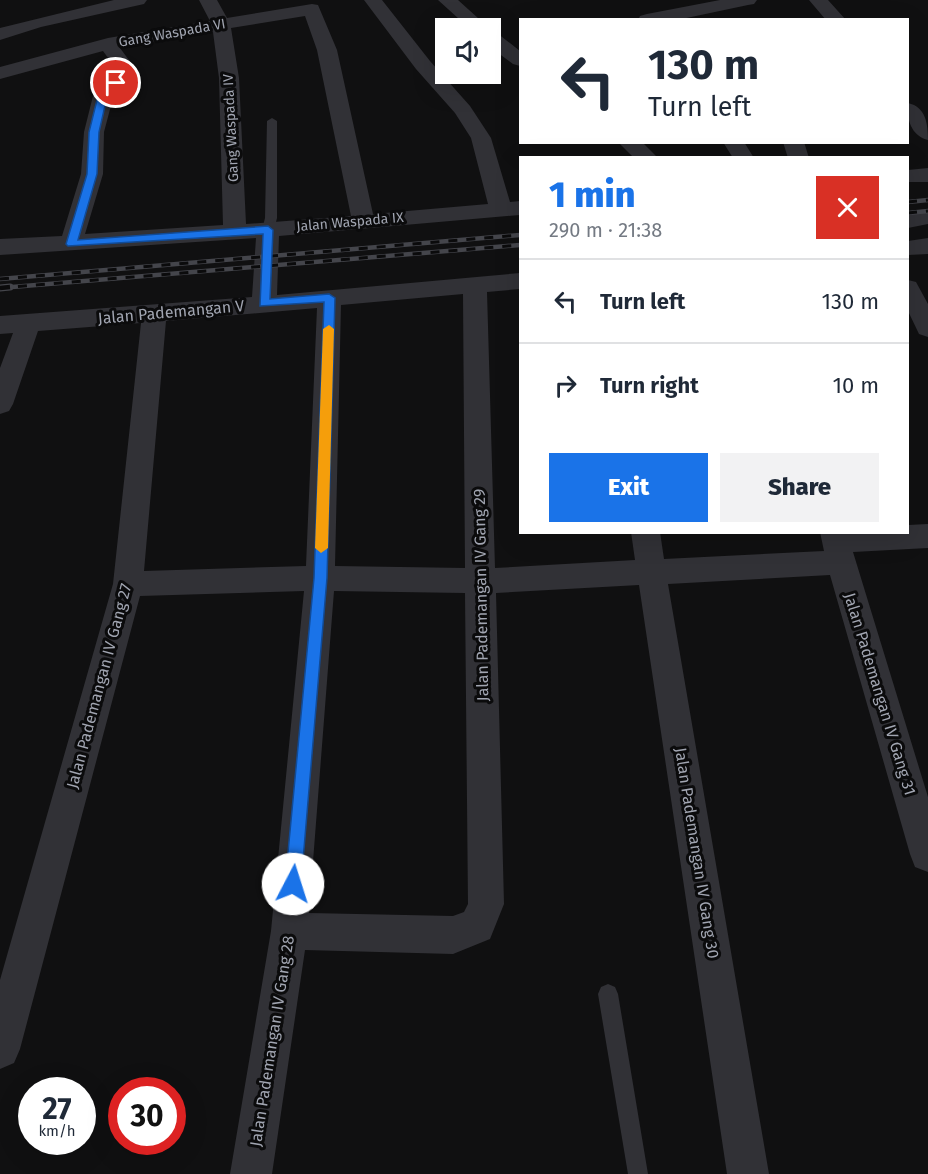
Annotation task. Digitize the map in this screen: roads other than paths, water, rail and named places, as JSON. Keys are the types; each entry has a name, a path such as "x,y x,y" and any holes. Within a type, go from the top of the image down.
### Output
{"street":[{"path":"0,34 86,5 138,0"},
{"path":"208,0 221,24"},
{"path":"373,0 423,65 463,110 480,138 511,209"},
{"path":"447,0 468,18"},
{"path":"654,0 669,17 697,4 748,0"},
{"path":"819,0 835,18"},
{"path":"697,4 728,18"},
{"name":"Gang Waspada VI","path":"0,73 108,44 310,8 313,10 319,33 327,50 363,221"},
{"name":"Gang Waspada IV","path":"221,24 229,78 235,232"},
{"path":"71,244 92,174 94,132 103,96 127,71 108,44"},
{"path":"501,44 517,53"},
{"path":"630,144 646,156"},
{"path":"909,176 928,174"},
{"name":"Jalan Waspada IX","path":"0,247 268,230 511,209"},
{"path":"909,221 928,217"},
{"path":"264,304 268,230"},
{"path":"909,248 928,246"},
{"name":"Jalan Pademangan V","path":"0,325 154,314 519,281"},
{"name":"Jalan Pademangan IV Gang 29","path":"289,931 453,935 477,926 486,904 475,285"},
{"path":"909,290 928,328"},
{"name":"Jalan Pademangan IV Gang 28","path":"252,1174 289,931 320,578 329,298"},
{"name":"Jalan Pademangan IV Gang 27","path":"0,1049 128,584 154,314"},
{"path":"0,404 28,322"},
{"name":"Jalan Pademangan IV Gang 30","path":"645,534 748,1174"},
{"path":"128,584 320,578 480,581 652,571 838,545 928,536"},
{"name":"Jalan Pademangan IV Gang 31","path":"838,545 928,854"}],"lane":[{"path":"268,230 271,218 272,121"},
{"path":"608,994 638,1174"}],"railway":[{"path":"909,202 928,200"},
{"path":"909,213 928,211"},
{"path":"0,279 519,235"},
{"path":"10,287 0,288 519,245"}]}
